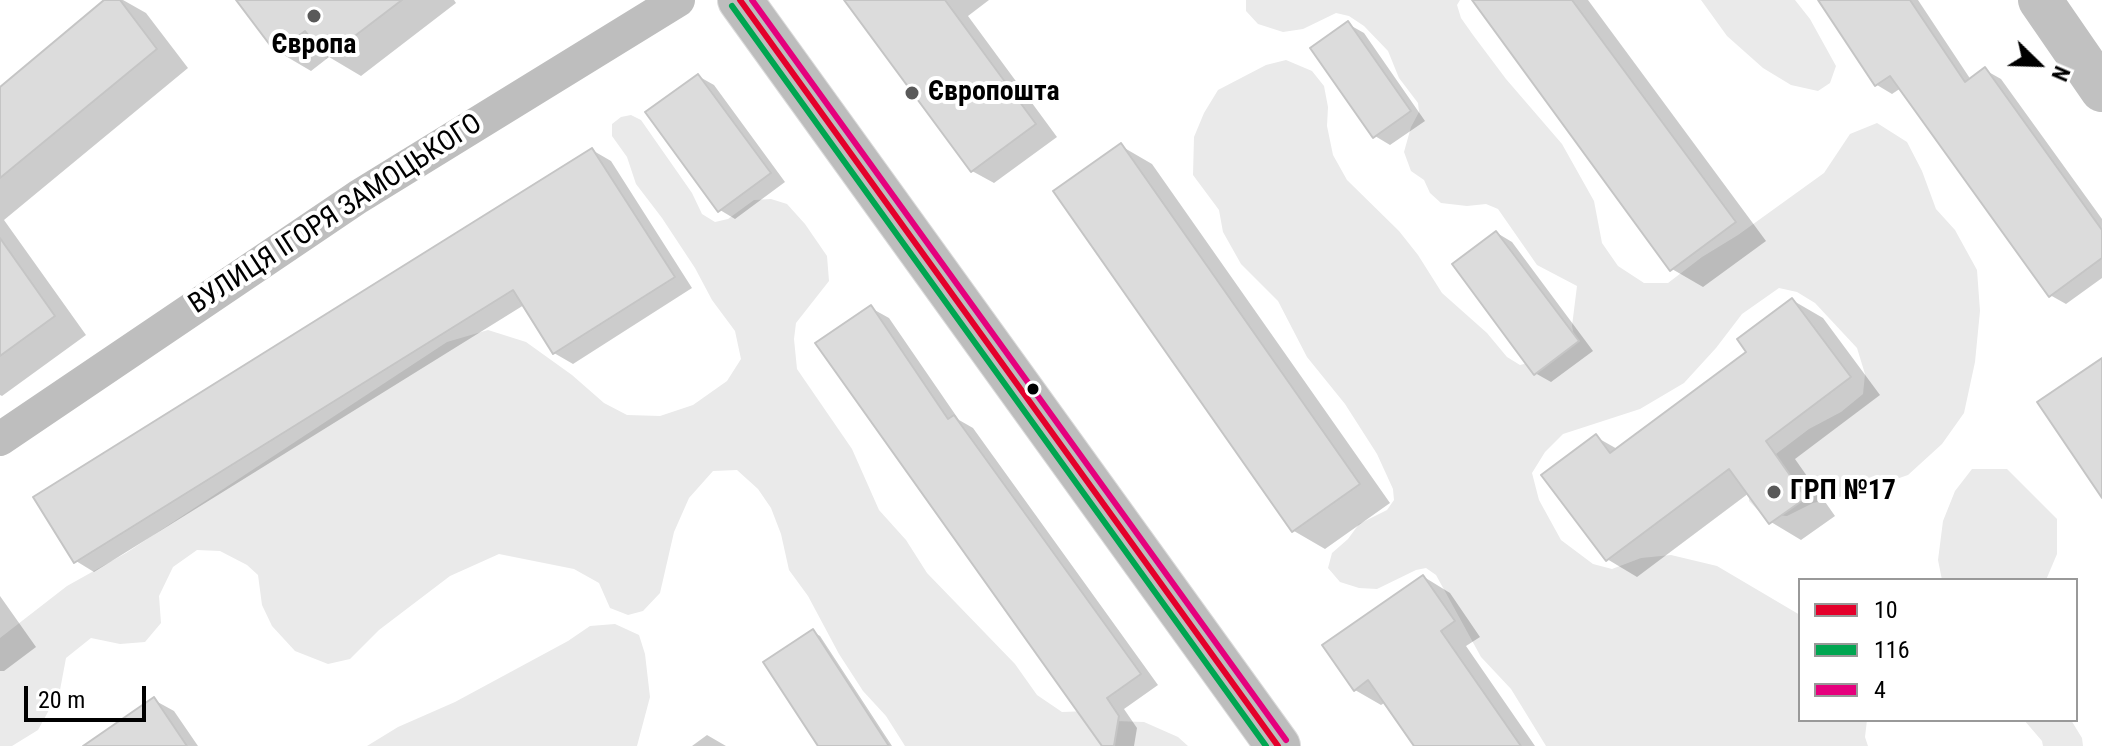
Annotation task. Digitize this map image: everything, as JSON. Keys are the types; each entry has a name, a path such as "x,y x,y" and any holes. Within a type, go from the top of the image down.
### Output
{"main road":[{"path":"740,0 1278,746"}],"street":[{"name":"ВУЛИЦЯ ІГОРЯ ЗАМОЦЬКОГО","path":"0,439 358,197 678,0"},
{"path":"2040,0 2102,90"}],"shaded area":[{"path":"1246,0 1460,0 1457,5 1461,18 1473,35 1562,144 1594,201 1602,243 1618,266 1644,283 1668,283 1824,173 1850,134 1877,123 1907,142 1936,209 1955,230 1977,270 1980,311 1975,362 1964,413 1942,444 1908,475 1856,493 1813,503 1787,516 1762,514 1749,501 1749,478 1809,429 1841,412 1863,394 1865,374 1857,348 1815,303 1797,292 1779,288 1742,314 1684,383 1640,409 1563,434 1545,452 1532,473 1539,500 1561,540 1593,564 1612,569 1641,558 1671,555 1717,566 1798,614 1798,722 1867,722 1865,737 1868,746 1546,746 1511,689 1481,657 1436,575 1426,568 1377,589 1359,588 1340,582 1328,568 1332,553 1359,524 1387,510 1394,500 1393,489 1377,454 1345,404 1307,357 1278,301 1241,264 1223,232 1219,210 1193,175 1194,137 1218,90 1266,65 1286,60 1312,71 1324,86 1333,155 1347,180 1399,231 1442,293 1487,333 1507,357 1520,365 1536,361 1575,341 1572,326 1577,286 1537,265 1498,209 1486,204 1467,206 1441,203 1430,193 1424,180 1411,171 1404,152 1419,112 1418,103 1399,78 1388,51 1364,26 1349,16 1336,13 1303,29 1283,32 1258,24 1246,11"},
{"path":"1701,0 1795,0 1810,19 1836,66 1830,83 1818,91 1791,85 1763,68 1727,36"},
{"path":"631,115 641,120 692,193 702,214 715,222 728,219 754,200 771,199 787,204 827,256 829,281 796,323 797,369 852,449 879,510 906,540 927,573 1015,664 1037,695 1062,712 1089,711 1115,721 1144,722 1178,737 1188,746 905,746 886,716 863,691 808,596 789,570 771,508 758,489 737,470 713,471 689,498 674,532 660,593 643,611 628,615 610,608 599,583 574,569 499,554 450,576 379,630 350,659 328,664 295,651 272,626 262,605 258,575 247,565 220,551 197,550 173,567 159,596 161,623 145,642 120,644 91,638 66,658 60,690 38,730 12,746 0,746 0,638 67,586 126,553 447,342 488,330 526,342 604,403 627,415 660,416 693,405 727,381 741,359 735,331 712,300 662,218 636,184 627,157 612,136 612,124 621,117"},
{"path":"1972,469 2007,469 2057,519 2057,554 2047,578 1942,578 1938,560 1943,521 1955,491"},
{"path":"615,624 639,635 645,654 650,697 637,746 367,746 398,727 455,702 590,626"},
{"path":"2026,722 2072,722 2083,746 2043,746"}],"building":[{"path":"104,0 120,0 157,49 0,178 0,87"},
{"name":"Європа","path":"236,0 402,0 326,58 305,31 276,53"},
{"path":"844,0 945,0 1036,124 971,172"},
{"path":"1472,0 1572,0 1736,222 1670,271"},
{"path":"1818,0 1910,0 1965,82 1985,67 2102,230 2102,258 2049,297 1890,76 1875,86"},
{"path":"1348,21 1411,111 1373,138 1310,48"},
{"path":"698,74 771,173 718,212 645,112"},
{"path":"1121,143 1360,484 1292,532 1053,191"},
{"path":"592,148 675,277 553,354 513,290 74,563 33,497"},
{"path":"1496,231 1579,341 1534,375 1452,264"},
{"path":"0,238 55,316 0,356"},
{"path":"1792,298 1851,377 1766,441 1806,498 1769,524 1729,469 1606,561 1541,475 1596,434 1610,453 1746,352 1737,339"},
{"path":"871,305 948,419 954,415 1141,674 1107,698 1119,716 1114,746 1102,746 815,343"},
{"path":"2102,358 2102,498 2037,402"},
{"path":"1423,575 1455,621 1441,631 1521,746 1414,746 1368,680 1354,691 1322,645"},
{"path":"813,629 889,746 818,746 763,662"},
{"path":"154,697 187,746 83,746"}],"transit line":[{"name":"10","path":"740,0 1278,746"},
{"name":"4","path":"752,0 1286,740"},
{"name":"116","path":"732,6 1266,746"}],"place":[{"name":"Європа","path":"314,16"},
{"name":"Європошта","path":"912,93"},
{"name":"ГРП №17","path":"1774,492"}]}
